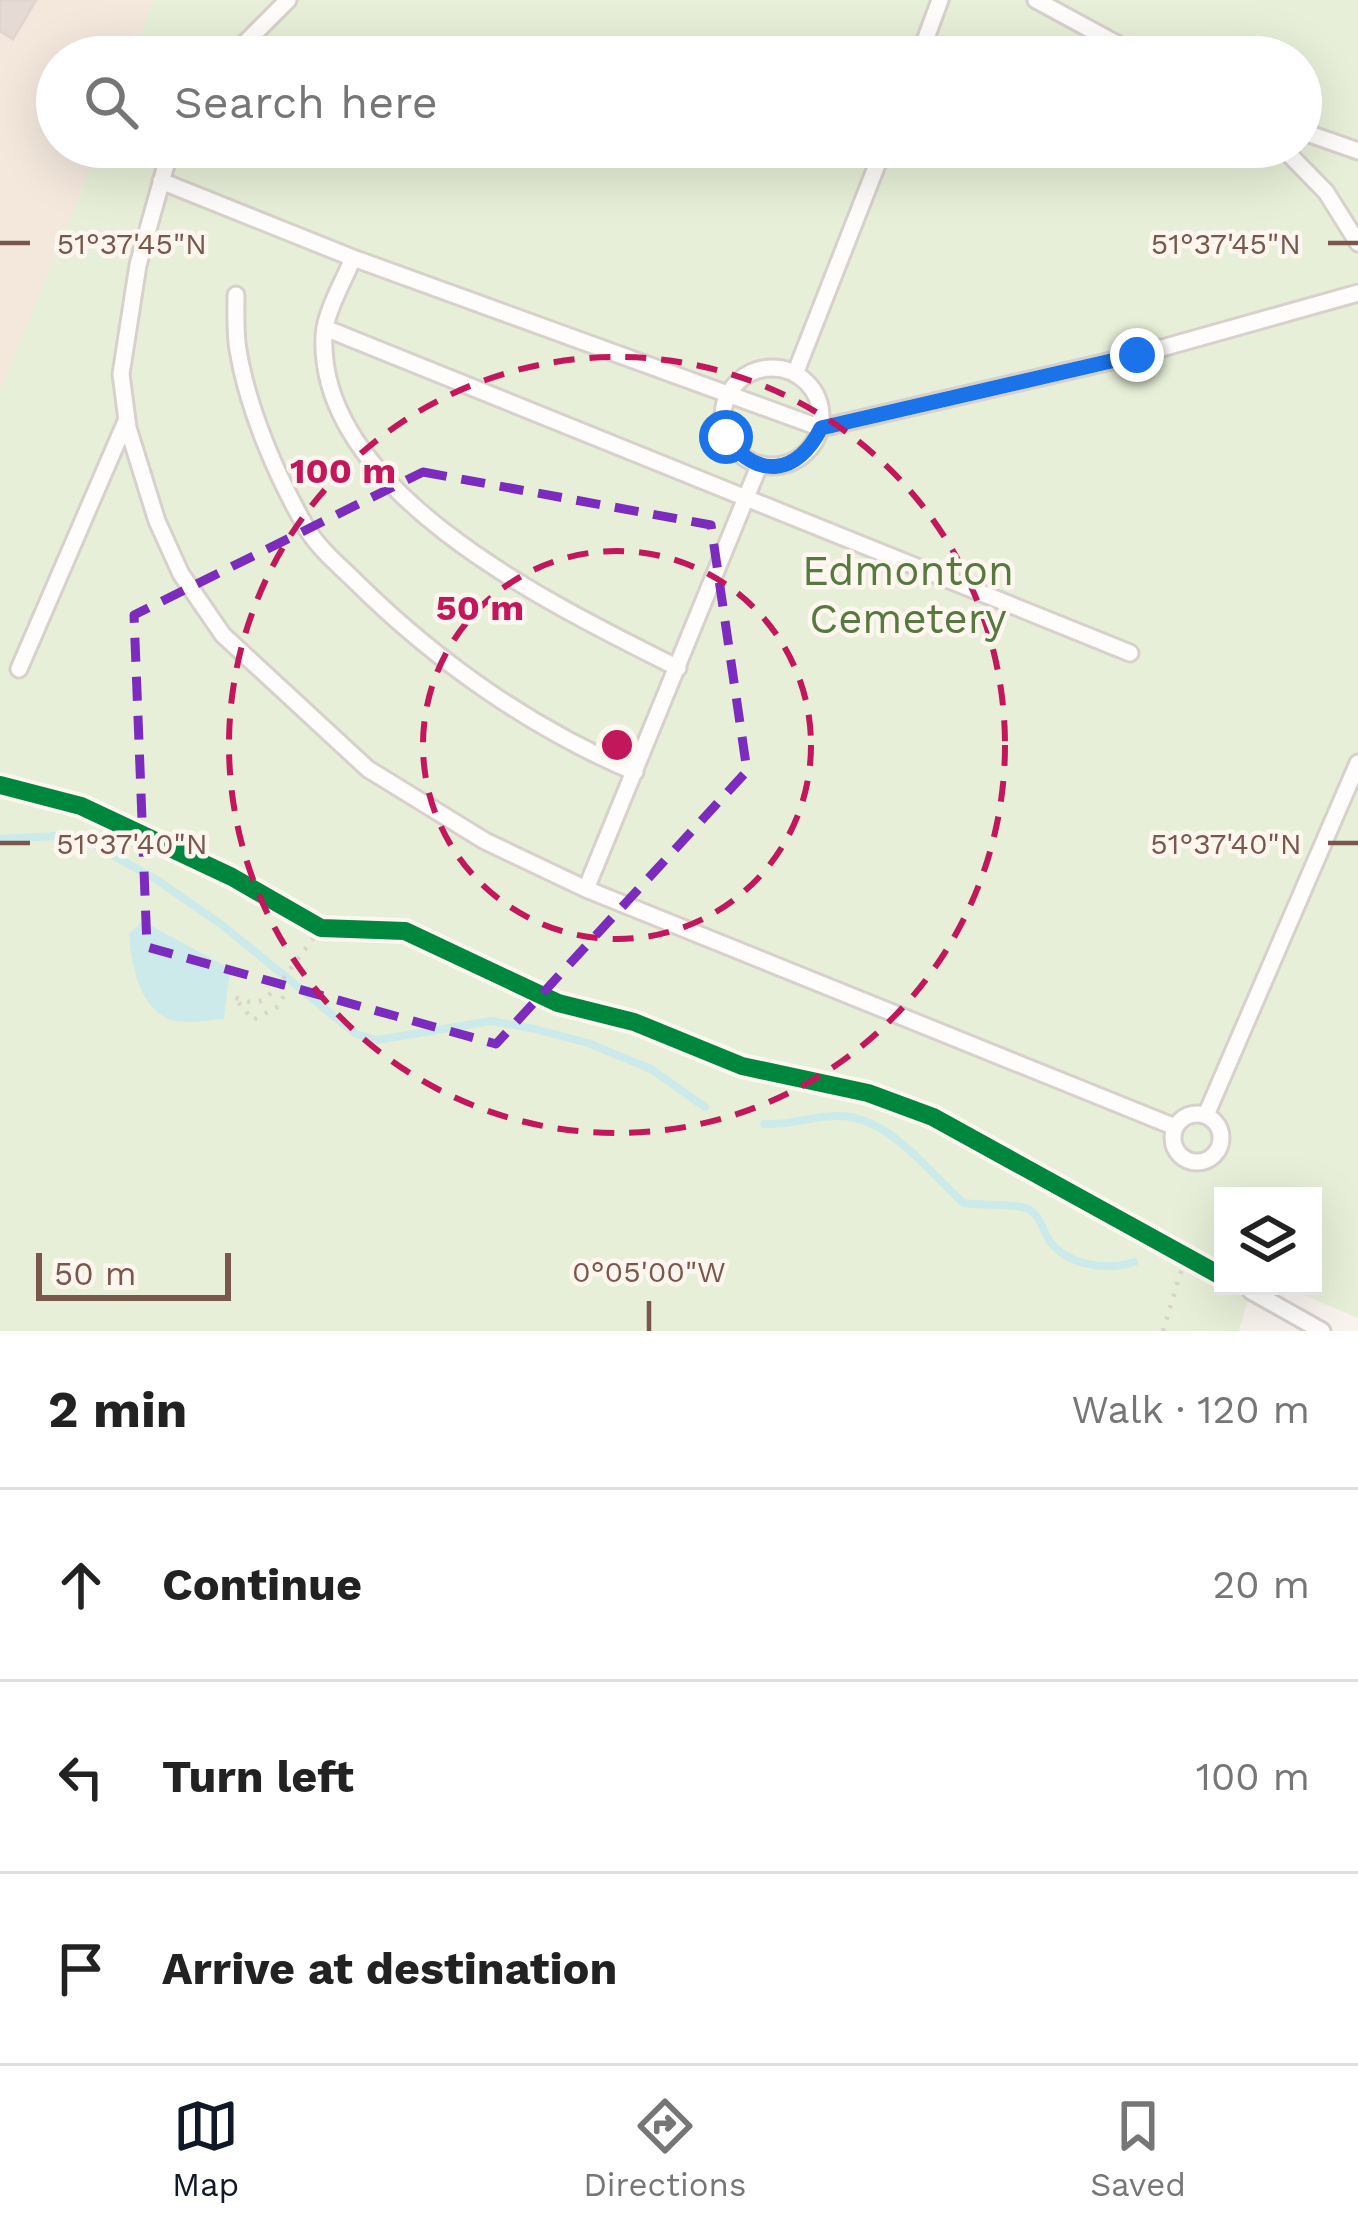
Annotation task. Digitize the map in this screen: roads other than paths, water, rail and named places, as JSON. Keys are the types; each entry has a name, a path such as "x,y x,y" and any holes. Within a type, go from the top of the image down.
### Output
{"lane":[{"path":"252,36 288,0"},
{"path":"927,36 940,0"},
{"path":"1036,0 1103,36"},
{"path":"1322,138 1358,152"},
{"path":"165,168 138,265 122,374 128,419 157,521 182,574 223,635 368,769 485,841 586,889 1174,1127"},
{"path":"795,374 875,168"},
{"path":"1303,168 1326,192 1358,243"},
{"path":"161,181 353,258 821,428 1137,355 1358,293"},
{"path":"353,258 325,328 328,380 342,420 363,455 393,487 493,566 678,668"},
{"path":"236,296 238,349 256,413 308,531 420,641 462,672 555,733 635,772"},
{"path":"325,328 1130,653"},
{"path":"776,367 795,374 812,387 819,400 821,428 809,452 786,466 759,466 739,455 726,437 722,415 728,394 748,373 776,367"},
{"path":"20,669 128,419"},
{"path":"586,889 759,466"},
{"path":"1206,1115 1358,763"},
{"path":"1188,1115 1206,1115 1218,1126 1221,1142 1213,1156 1198,1162 1182,1157 1173,1144 1174,1127 1188,1115"},
{"path":"1258,1295 1322,1331"}],"water":[{"path":"143,921 230,969 224,1019 181,1022 154,1009 135,973 130,946 129,934"}],"waterway":[{"path":"0,839 56,836 96,846 222,925 356,1034 377,1040 491,1021 531,1028 588,1043 651,1069 705,1107"},
{"path":"764,1124 830,1116 858,1119 892,1136 964,1203 1028,1209 1066,1256 1100,1266 1134,1262"}],"park label":[{"name":"Edmonton Cemetery","path":"908,594"}]}
